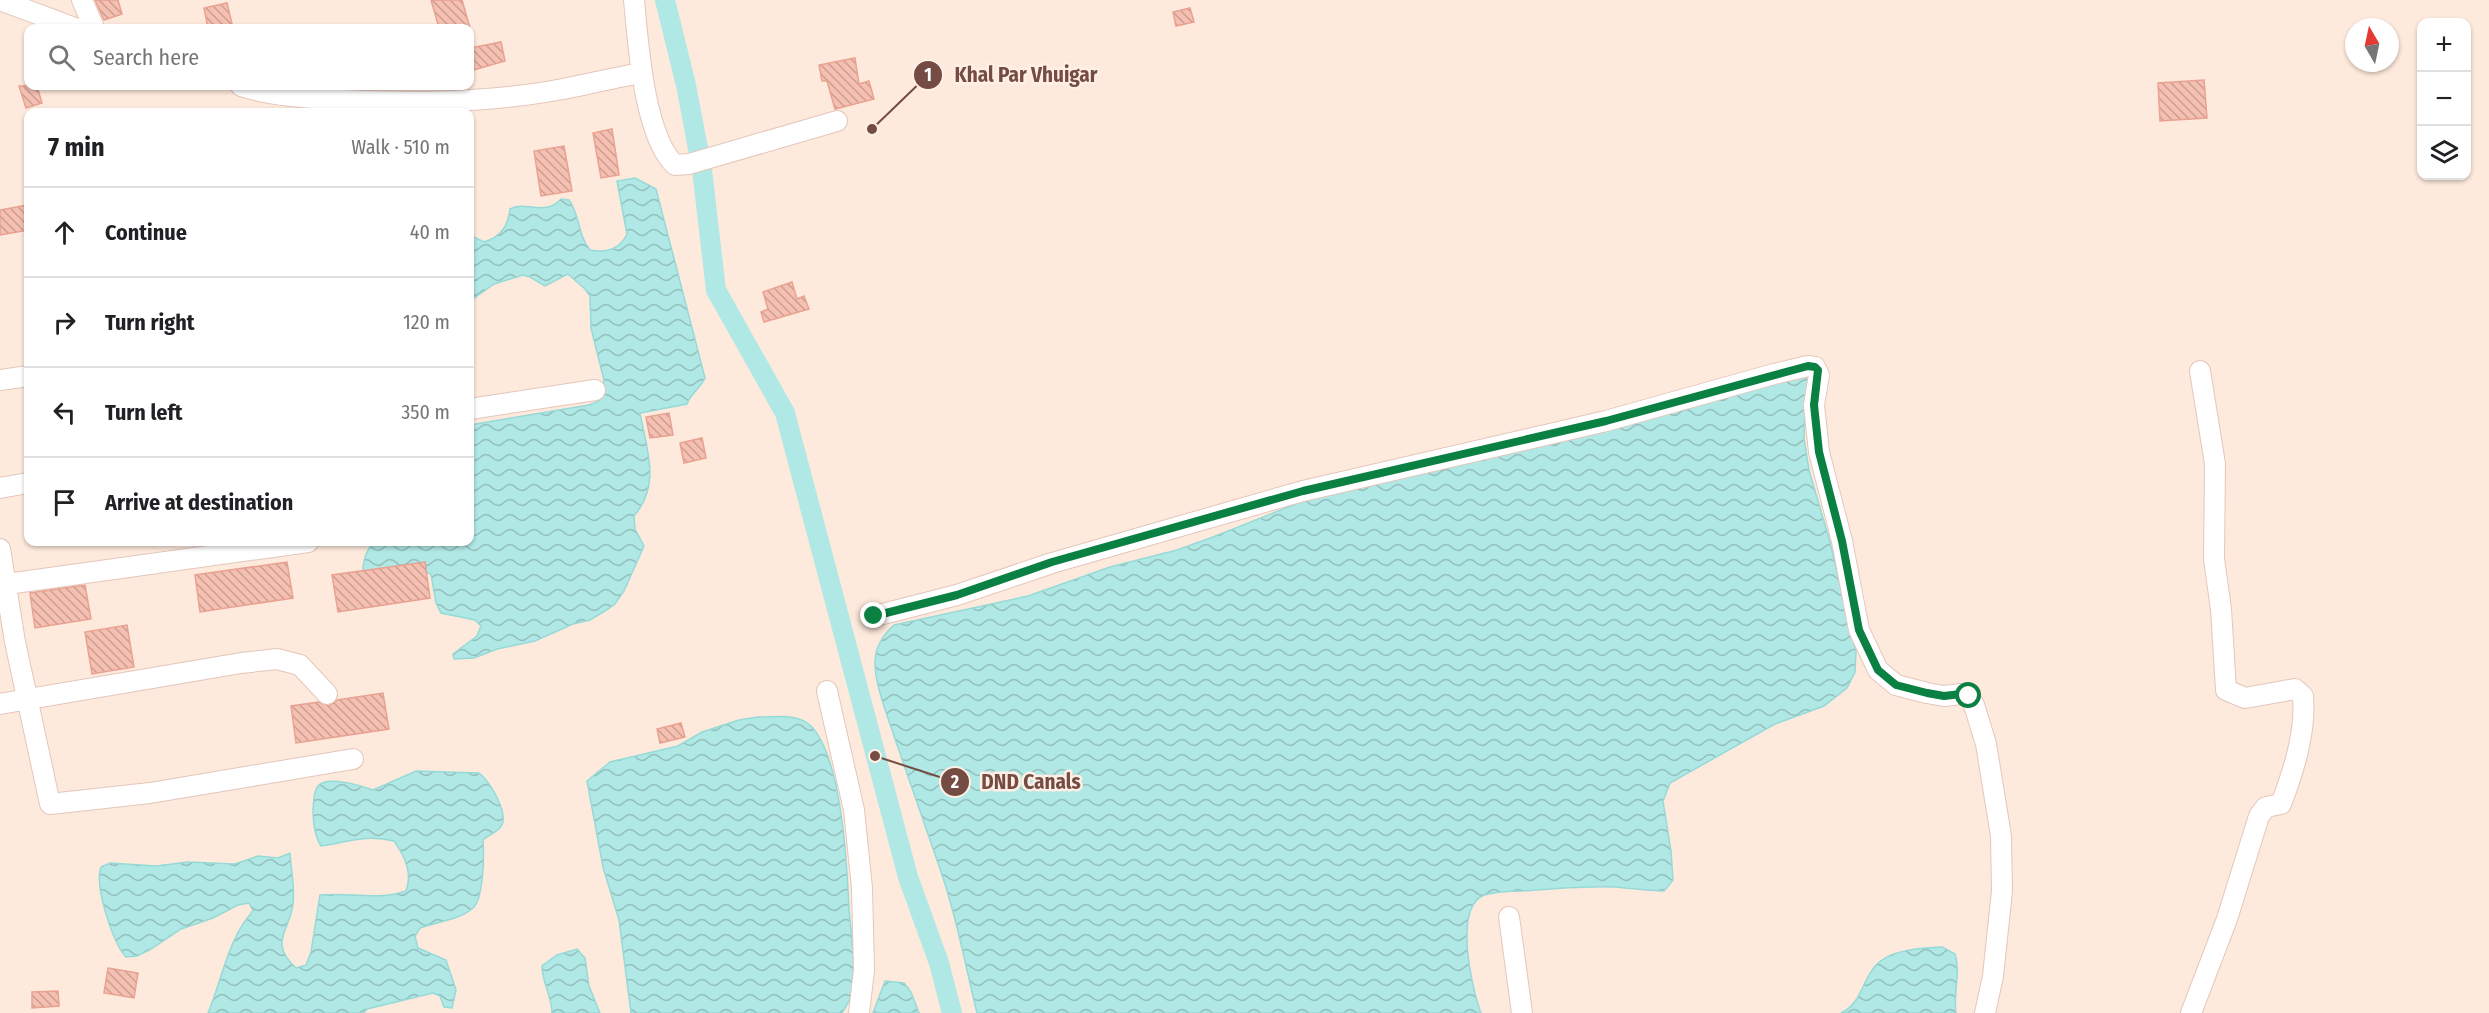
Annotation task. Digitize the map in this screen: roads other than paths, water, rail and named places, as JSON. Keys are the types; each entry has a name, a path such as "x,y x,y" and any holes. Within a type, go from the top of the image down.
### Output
{"street":[{"path":"0,0 64,24"},
{"path":"82,0 92,24"},
{"path":"634,0 642,74 657,134 668,158 675,165 689,164 837,121"},
{"path":"255,90 321,98 408,103 550,92 642,74"},
{"path":"874,616 957,595 1052,562 1303,491 1606,421 1797,369 1815,367 1819,375 1814,405 1819,452 1842,541 1859,630 1878,670 1896,685 1935,695 1969,696 1986,744 2001,836 2002,891 1993,976 1985,1013"},
{"path":"2191,1013 2227,919 2259,816 2266,807 2281,804 2292,777 2305,716 2303,696 2295,689 2245,698 2226,690 2221,609 2214,559 2215,464 2200,371"},
{"path":"0,380 24,377"},
{"path":"474,408 595,390"},
{"path":"0,488 24,484"},
{"path":"7,584 279,546"},
{"path":"0,549 15,642 50,804 150,793 353,759"},
{"path":"0,704 241,663 277,659 300,665 327,694"},
{"path":"827,691 854,810 862,888 864,970 859,1013"},
{"path":"1509,917 1522,1013"}],"water":[{"path":"635,178 656,189 705,378 687,404 640,413 650,479 642,504 634,516 635,529 644,546 624,591 615,604 590,620 573,624 535,641 497,649 474,658 454,659 453,654 477,636 481,626 475,620 441,613 436,603 431,574 420,570 363,578 368,550 370,546 474,546 474,424 589,405 599,401 604,380 591,328 590,296 585,289 568,274 545,286 523,275 494,284 474,298 474,237 484,242 499,234 507,221 510,209 522,206 549,207 561,199 569,200 573,206 583,238 590,250 612,249 621,243 627,234 617,181"},
{"path":"1812,373 1805,411 1804,438 1809,470 1830,542 1856,652 1855,672 1847,688 1824,706 1775,724 1670,783 1663,801 1673,880 1664,891 1591,887 1502,892 1482,896 1474,904 1469,917 1467,933 1473,987 1481,1013 977,1013 945,884 879,688 875,669 877,649 884,636 894,625 1028,596 1110,567 1177,550 1331,490"},
{"path":"758,717 793,717 806,722 821,741 830,762 841,813 844,840 854,965 851,997 842,1013 631,1013 619,920 603,867 587,781 610,762 678,746 702,732 739,720"},
{"path":"416,771 479,773 498,799 503,815 500,828 483,840 481,886 477,903 468,912 455,918 420,928 415,936 418,948 446,960 456,990 452,1008 444,1007 440,996 433,993 367,1009 364,1013 208,1013 231,946 253,911 249,903 238,905 213,918 181,929 137,956 126,957 121,950 102,900 101,867 110,863 156,866 188,862 235,864 258,856 278,858 290,853 293,904 283,936 283,951 296,968 306,965 311,952 320,895 395,894 406,891 409,878 402,853 394,841 366,838 321,846 315,833 313,819 316,788 322,783 336,781 373,790"},
{"path":"1942,947 1955,954 1957,961 1956,1013 1841,1013 1848,1009 1858,997 1871,971 1882,960 1907,950"},
{"path":"577,949 585,958 589,986 600,1013 552,1013 542,966 557,955"},
{"path":"885,981 904,983 911,992 919,1013 873,1013"}],"waterway":[{"path":"665,0 686,85 702,170 716,290 785,413 908,877 939,963 952,1013"}],"place":[{"name":"Khal Par Vhuigar","path":"872,129"},
{"name":"DND Canals","path":"875,756"}]}
